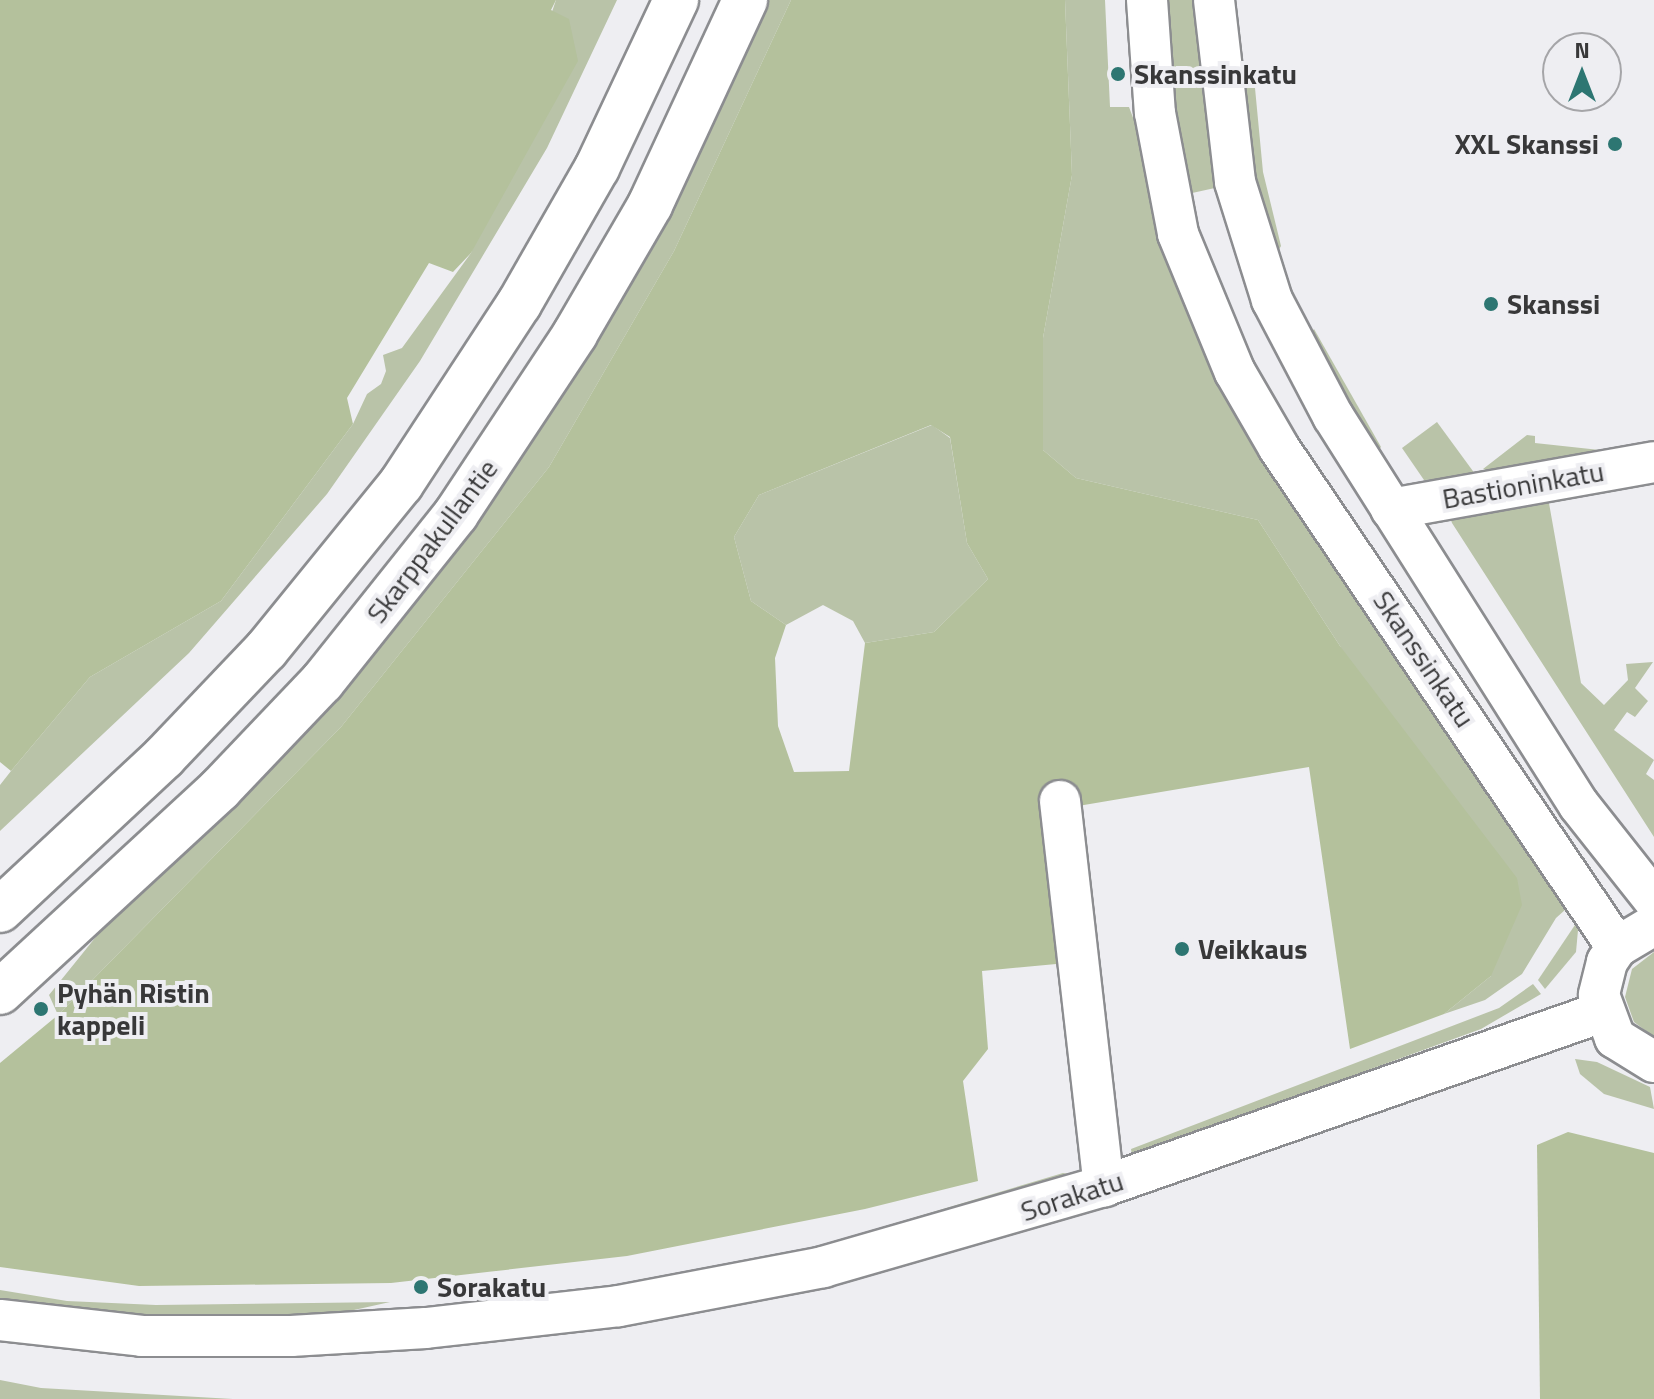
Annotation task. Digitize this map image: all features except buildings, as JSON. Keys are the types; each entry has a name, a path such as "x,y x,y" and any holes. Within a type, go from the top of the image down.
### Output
{"main road":[{"path":"0,910 164,757 266,650 401,484 503,331 597,168 676,0"},
{"name":"Skarppakullantie","path":"0,992 230,779 322,682 456,514 575,334 650,205 745,0"}],"street":[{"name":"Skanssinkatu","path":"1147,0 1155,113 1178,234 1235,372 1279,448 1617,947"},
{"name":"Skanssinkatu","path":"1214,0 1228,140 1254,255 1294,346 1391,509 1579,805 1654,900"},
{"name":"Bastioninkatu","path":"1391,509 1654,462"},
{"path":"1060,801 1104,1186"},
{"path":"1654,925 1617,947 1601,977 1602,1012 1626,1049 1654,1062"},
{"name":"Sorakatu","path":"0,1320 142,1336 291,1336 567,1312 823,1267 1104,1186 1602,1012"}],"green space":[{"path":"0,0 556,0 551,10 569,19 578,61 471,253 453,272 429,263 347,398 353,424 221,601 90,677 11,771 0,762"},
{"path":"556,0 617,0 547,148 420,361 327,494 189,653 0,831 0,785 11,771 90,677 221,601 353,424 367,394 381,384 386,371 383,355 402,348 471,253"},
{"path":"764,0 791,0 674,251 549,467 341,727 58,1015 49,995 99,933 240,796 382,637 518,461 640,264"},
{"path":"791,0 1065,0 1072,175 1043,338 1043,450 1076,478 1258,520 1340,646 1517,878 1522,905 1491,976 1444,1014 1350,1049 1309,767 1078,806 1067,963 982,971 988,1049 963,1081 978,1181 865,1209 627,1256 391,1283 139,1286 0,1267 0,1063 58,1015 341,727 549,467 674,251","holes":["931,425 950,437 967,543 988,579 934,632 865,643 849,771 794,772 778,726 775,658 786,625 751,601 734,537 759,495"]},
{"path":"1065,0 1105,0 1110,107 1129,107 1157,181 1183,279 1575,901 1556,918 1522,974 1485,1000 1444,1014 1491,976 1340,646 1258,520 1076,478 1043,450 1043,338 1072,175"},
{"path":"1162,0 1202,0 1224,186 1183,195"},
{"path":"1233,83 1255,88 1263,172 1281,246 1269,267"},
{"path":"1314,329 1381,447 1372,458 1305,343"},
{"path":"1437,422 1478,478 1424,480 1402,448"},
{"path":"932,425 950,438 967,543 988,579 934,632 865,643 853,621 823,605 786,625 751,601 734,537 759,495"},
{"path":"1527,435 1535,436 1535,443 1618,452 1503,474 1483,469"},
{"path":"1547,492 1581,683 1604,705 1628,680 1626,664 1653,662 1635,688 1648,701 1635,717 1627,712 1614,730 1654,760 1646,774 1654,780 1654,837 1449,515"},
{"path":"1579,919 1576,952 1545,989 1538,980"},
{"path":"1654,952 1654,1037 1634,1022 1625,997 1632,969"},
{"path":"1533,984 1541,994 1481,1029 1132,1156 1131,1149 1499,1008"},
{"path":"1575,1059 1597,1062 1650,1087 1654,1109 1604,1094 1580,1074"},
{"path":"1568,1132 1654,1153 1654,1399 1540,1399 1537,1145"},
{"path":"1063,1173 1069,1174 1063,1179 866,1232"},
{"path":"0,1290 67,1301 156,1305 390,1302 327,1316 155,1317 14,1305 0,1300"},
{"path":"0,1380 41,1388 233,1399 0,1399"}],"place":[{"name":"Skanssinkatu","path":"1118,74"},
{"name":"XXL Skanssi","path":"1615,144"},
{"name":"Skanssi","path":"1491,304"},
{"name":"Veikkaus","path":"1182,949"},
{"name":"Pyhän Ristin kappeli","path":"41,1009"},
{"name":"Sorakatu","path":"421,1287"}]}
